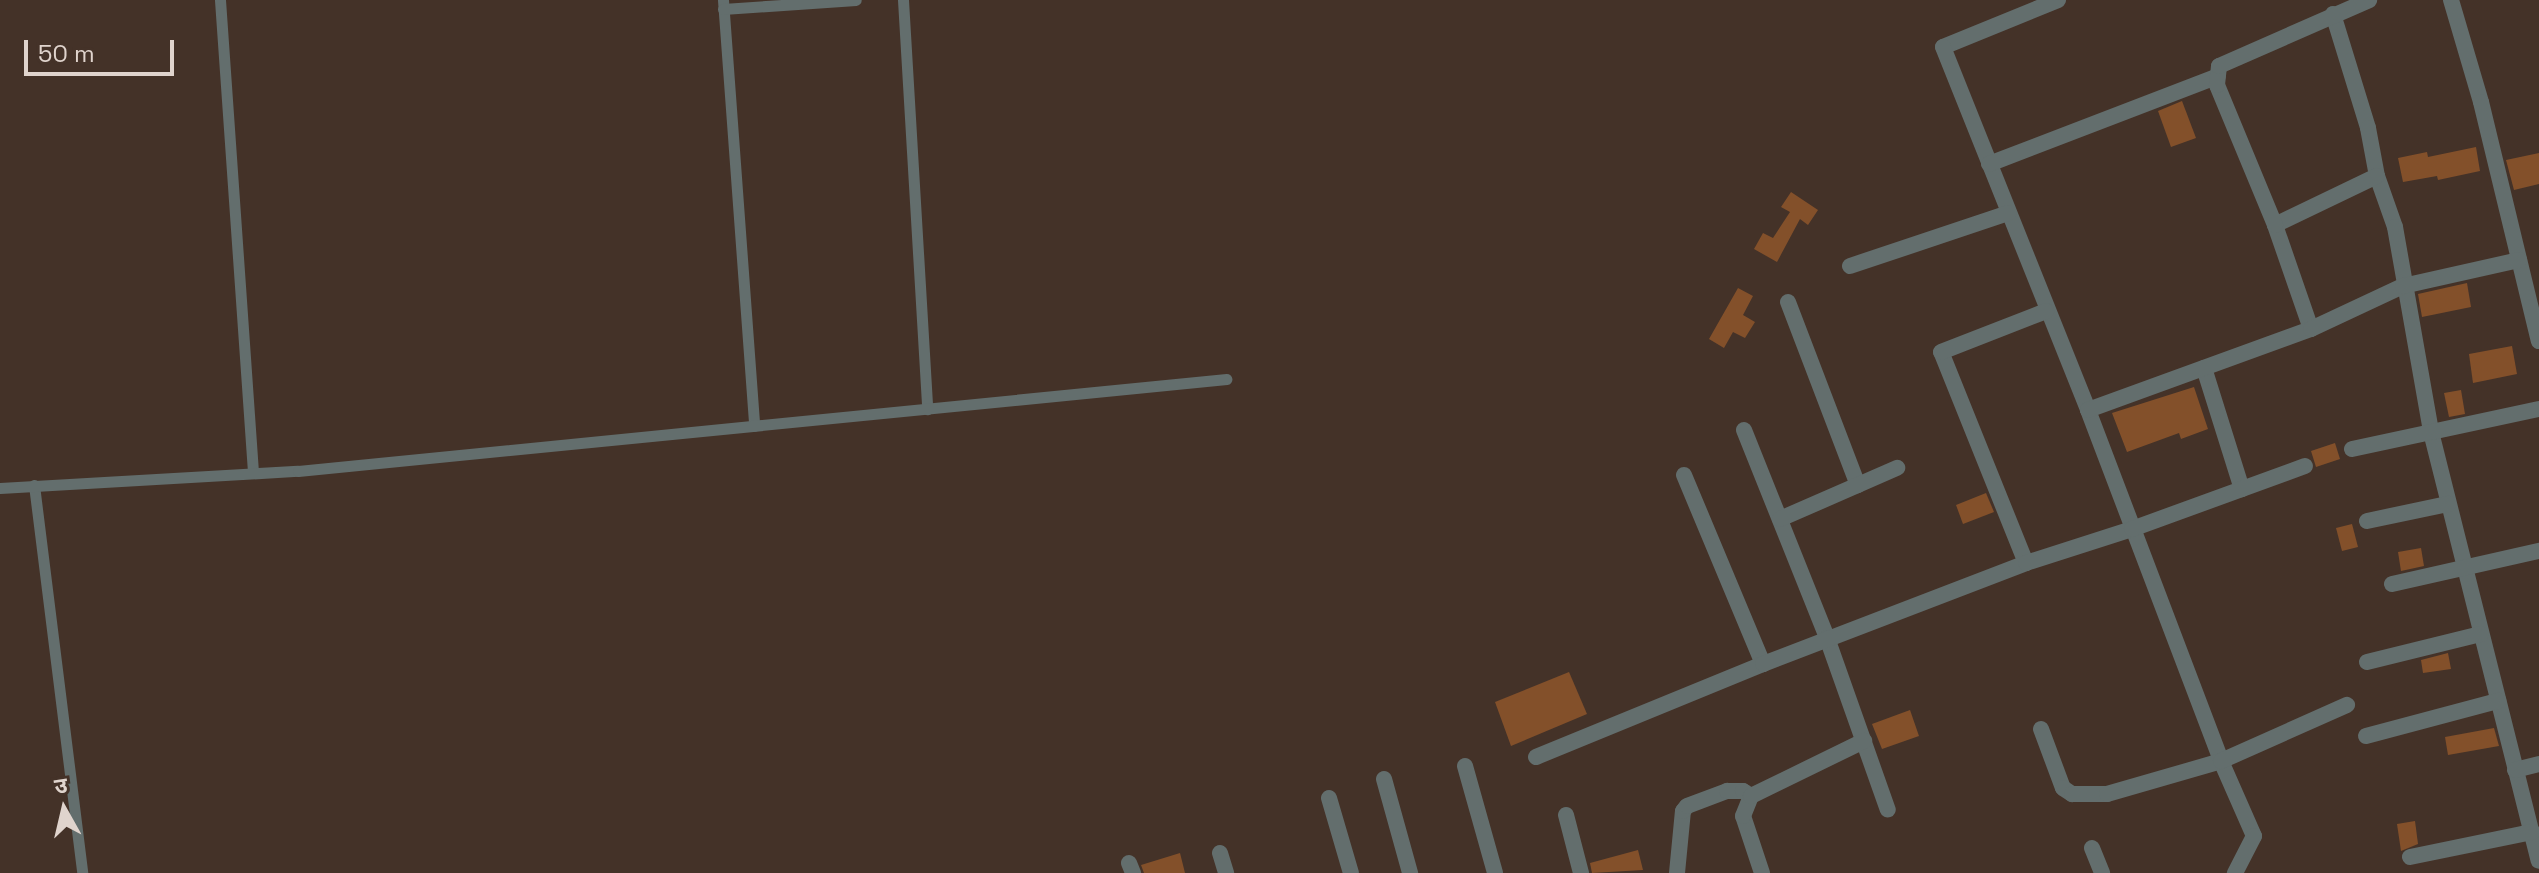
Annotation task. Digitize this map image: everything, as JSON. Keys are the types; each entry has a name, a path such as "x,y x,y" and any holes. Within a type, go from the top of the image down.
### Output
{"street":[{"path":"2058,0 1943,47 2088,410 2221,761 2254,836 2235,873"},
{"path":"2311,329 2275,225 2217,85 2219,66 2369,0"},
{"path":"2451,0 2481,102 2539,341"},
{"path":"2333,14 2368,128 2377,176 2395,227 2431,432 2539,861"},
{"path":"1989,164 2218,76"},
{"path":"2275,225 2377,176"},
{"path":"1850,266 2008,213"},
{"path":"2088,410 2311,329 2403,286 2519,260"},
{"path":"1788,302 1858,485"},
{"path":"2026,563 1941,352 2046,311"},
{"path":"2204,368 2242,489"},
{"path":"2352,449 2539,409"},
{"path":"1744,430 1827,638 1888,810"},
{"path":"1536,757 1827,638 2026,563 2132,529 2305,466"},
{"path":"1780,519 1897,468"},
{"path":"1684,475 1763,664"},
{"path":"2367,521 2448,504"},
{"path":"2392,584 2539,551"},
{"path":"2367,662 2481,634"},
{"path":"2366,736 2498,701"},
{"path":"2041,729 2057,778 2072,794 2107,794 2221,761 2347,705"},
{"path":"1762,873 1743,816 1751,796 1763,787 1864,741"},
{"path":"2515,770 2539,764"},
{"path":"1465,766 1495,873"},
{"path":"1384,779 1410,873"},
{"path":"1677,873 1683,811 1687,806 1727,791 1743,791 1751,796"},
{"path":"1329,798 1351,873"},
{"path":"1566,815 1581,873"},
{"path":"2410,857 2532,832"},
{"path":"2092,848 2102,873"},
{"path":"1220,853 1226,873"}],"lane":[{"path":"220,0 253,472"},
{"path":"754,426 723,5 856,0"},
{"path":"903,0 927,409"},
{"path":"0,488 313,469 1226,379"},
{"path":"34,485 82,873"}],"building":[{"path":"2182,101 2196,138 2171,147 2158,111"},
{"path":"2476,147 2480,171 2438,180 2437,176 2403,182 2398,158 2427,152 2428,157"},
{"path":"2539,153 2539,184 2514,190 2506,160"},
{"path":"1791,192 1818,210 1808,225 1800,219 1777,262 1754,249 1763,233 1773,238 1790,212 1781,207"},
{"path":"2467,283 2471,307 2422,317 2418,294"},
{"path":"1738,288 1753,296 1743,315 1755,322 1745,338 1733,332 1724,348 1709,339"},
{"path":"2512,346 2517,374 2473,383 2469,354"},
{"path":"2194,387 2208,429 2181,439 2179,433 2127,452 2112,413"},
{"path":"2461,390 2465,414 2449,417 2444,393"},
{"path":"2335,443 2340,459 2316,467 2311,451"},
{"path":"1986,493 1994,512 1963,524 1956,505"},
{"path":"2352,524 2358,547 2342,551 2336,528"},
{"path":"2421,548 2424,566 2401,571 2398,552"},
{"path":"2448,653 2451,669 2423,673 2421,660"},
{"path":"1569,672 1587,714 1511,746 1495,702"},
{"path":"1910,710 1919,736 1882,749 1872,724"},
{"path":"2494,728 2499,746 2448,755 2445,737"},
{"path":"2415,821 2418,844 2401,851 2397,824"},
{"path":"1638,850 1643,870 1592,873 1590,863"},
{"path":"1180,853 1185,873 1144,873 1141,865"}]}
